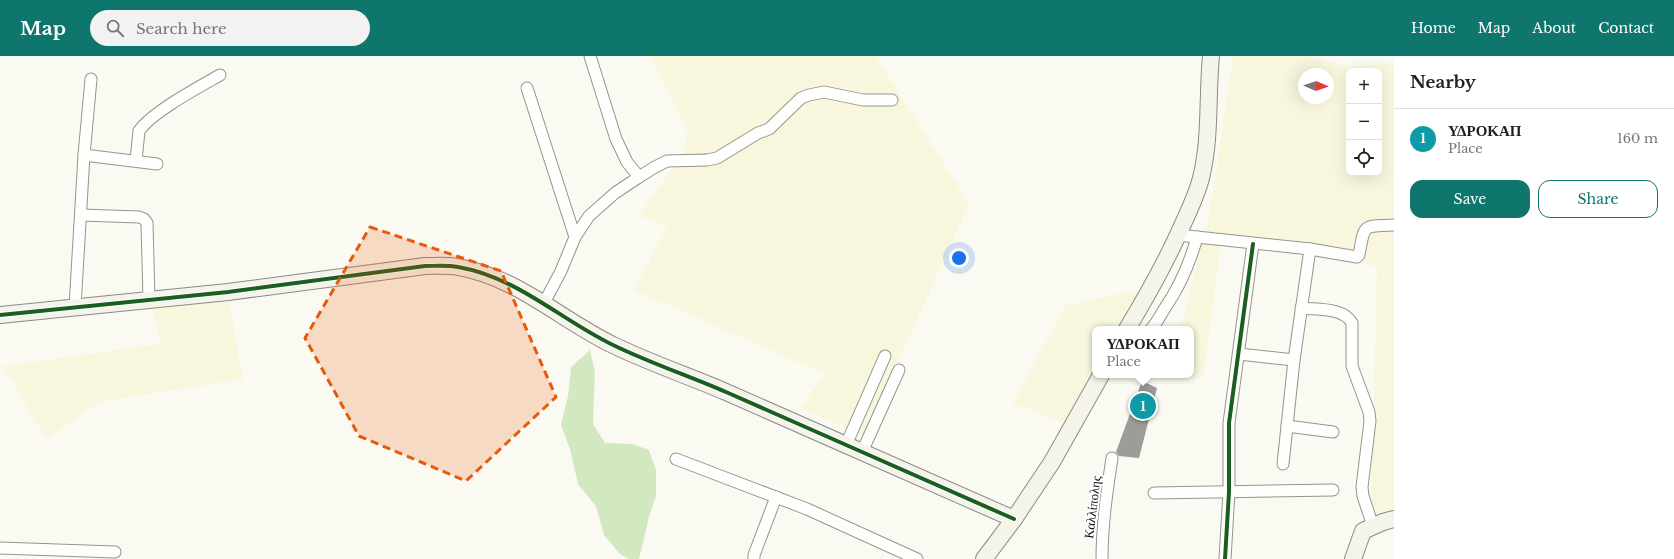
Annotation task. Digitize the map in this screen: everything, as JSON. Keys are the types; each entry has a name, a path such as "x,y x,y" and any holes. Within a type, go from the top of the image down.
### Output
{"street":[{"path":"590,56 616,139 627,162 639,177"},
{"path":"1129,326 1151,289 1178,235 1191,206 1200,179 1205,153 1210,56"},
{"path":"136,161 139,131 191,92 220,75"},
{"path":"75,307 84,155 91,79"},
{"path":"527,88 575,237"},
{"path":"544,303 561,271 575,237 589,216 614,193 655,166 667,161 707,160 716,158 758,133 769,129 801,98 809,95 824,92 863,100 892,100"},
{"path":"84,155 157,164"},
{"path":"81,215 139,217 144,219 147,223 149,300"},
{"path":"1178,235 1310,249 1357,257 1359,255 1361,237 1366,229 1374,225 1394,225"},
{"path":"1154,326 1174,295 1185,274 1197,237"},
{"path":"1225,559 1229,492 1229,423 1254,244"},
{"path":"1283,464 1294,360 1310,249"},
{"path":"0,315 236,291 425,266 458,267 507,283 544,303 581,328 613,346 712,386 1014,519"},
{"path":"1301,308 1339,312 1349,318 1352,323 1352,366 1369,412 1370,421 1362,486 1363,496 1373,526"},
{"path":"1239,354 1294,360"},
{"path":"846,445 885,356"},
{"path":"862,452 899,370"},
{"path":"984,559 1014,519 1052,462 1099,378"},
{"path":"1288,426 1333,432"},
{"name":"Καλλίπολης","path":"1102,559 1104,512 1112,458"},
{"path":"676,459 807,509 917,559"},
{"path":"1154,493 1333,490"},
{"path":"754,559 754,555 776,498"},
{"path":"1353,559 1361,535 1367,528 1394,518"},
{"path":"0,548 116,552"}],"highlighted area":[{"path":"370,227 501,271 556,397 466,481 359,436 305,338"}],"green space":[{"path":"650,56 876,56 969,204 865,436 800,408 825,374 634,290 667,228 639,215 682,155 688,134"},
{"path":"1233,56 1313,56 1349,67 1394,62 1394,512 1371,516 1377,266 1221,244 1203,379 1194,377 1194,326 1182,326 1210,210"},
{"path":"1148,288 1126,326 1092,326 1092,378 1093,378 1068,425 1013,403 1066,305"},
{"path":"228,296 243,379 100,402 46,439 3,366 161,344 150,303"},
{"path":"590,350 595,372 593,424 605,443 632,444 649,450 656,470 656,496 649,517 639,559 629,559 620,554 604,535 596,506 578,484 570,449 561,425 568,396 571,367"}],"building":[{"path":"1142,381 1157,388 1139,458 1119,456 1116,452"}],"cycle path":[{"path":"1225,559 1229,492 1229,423 1253,244"},
{"path":"0,315 228,292 425,266 458,267 479,272 519,289 575,324 627,352 726,392 1014,519"}],"place":[{"name":"ΥΔΡΟΚΑΠ","path":"1143,406"}]}
